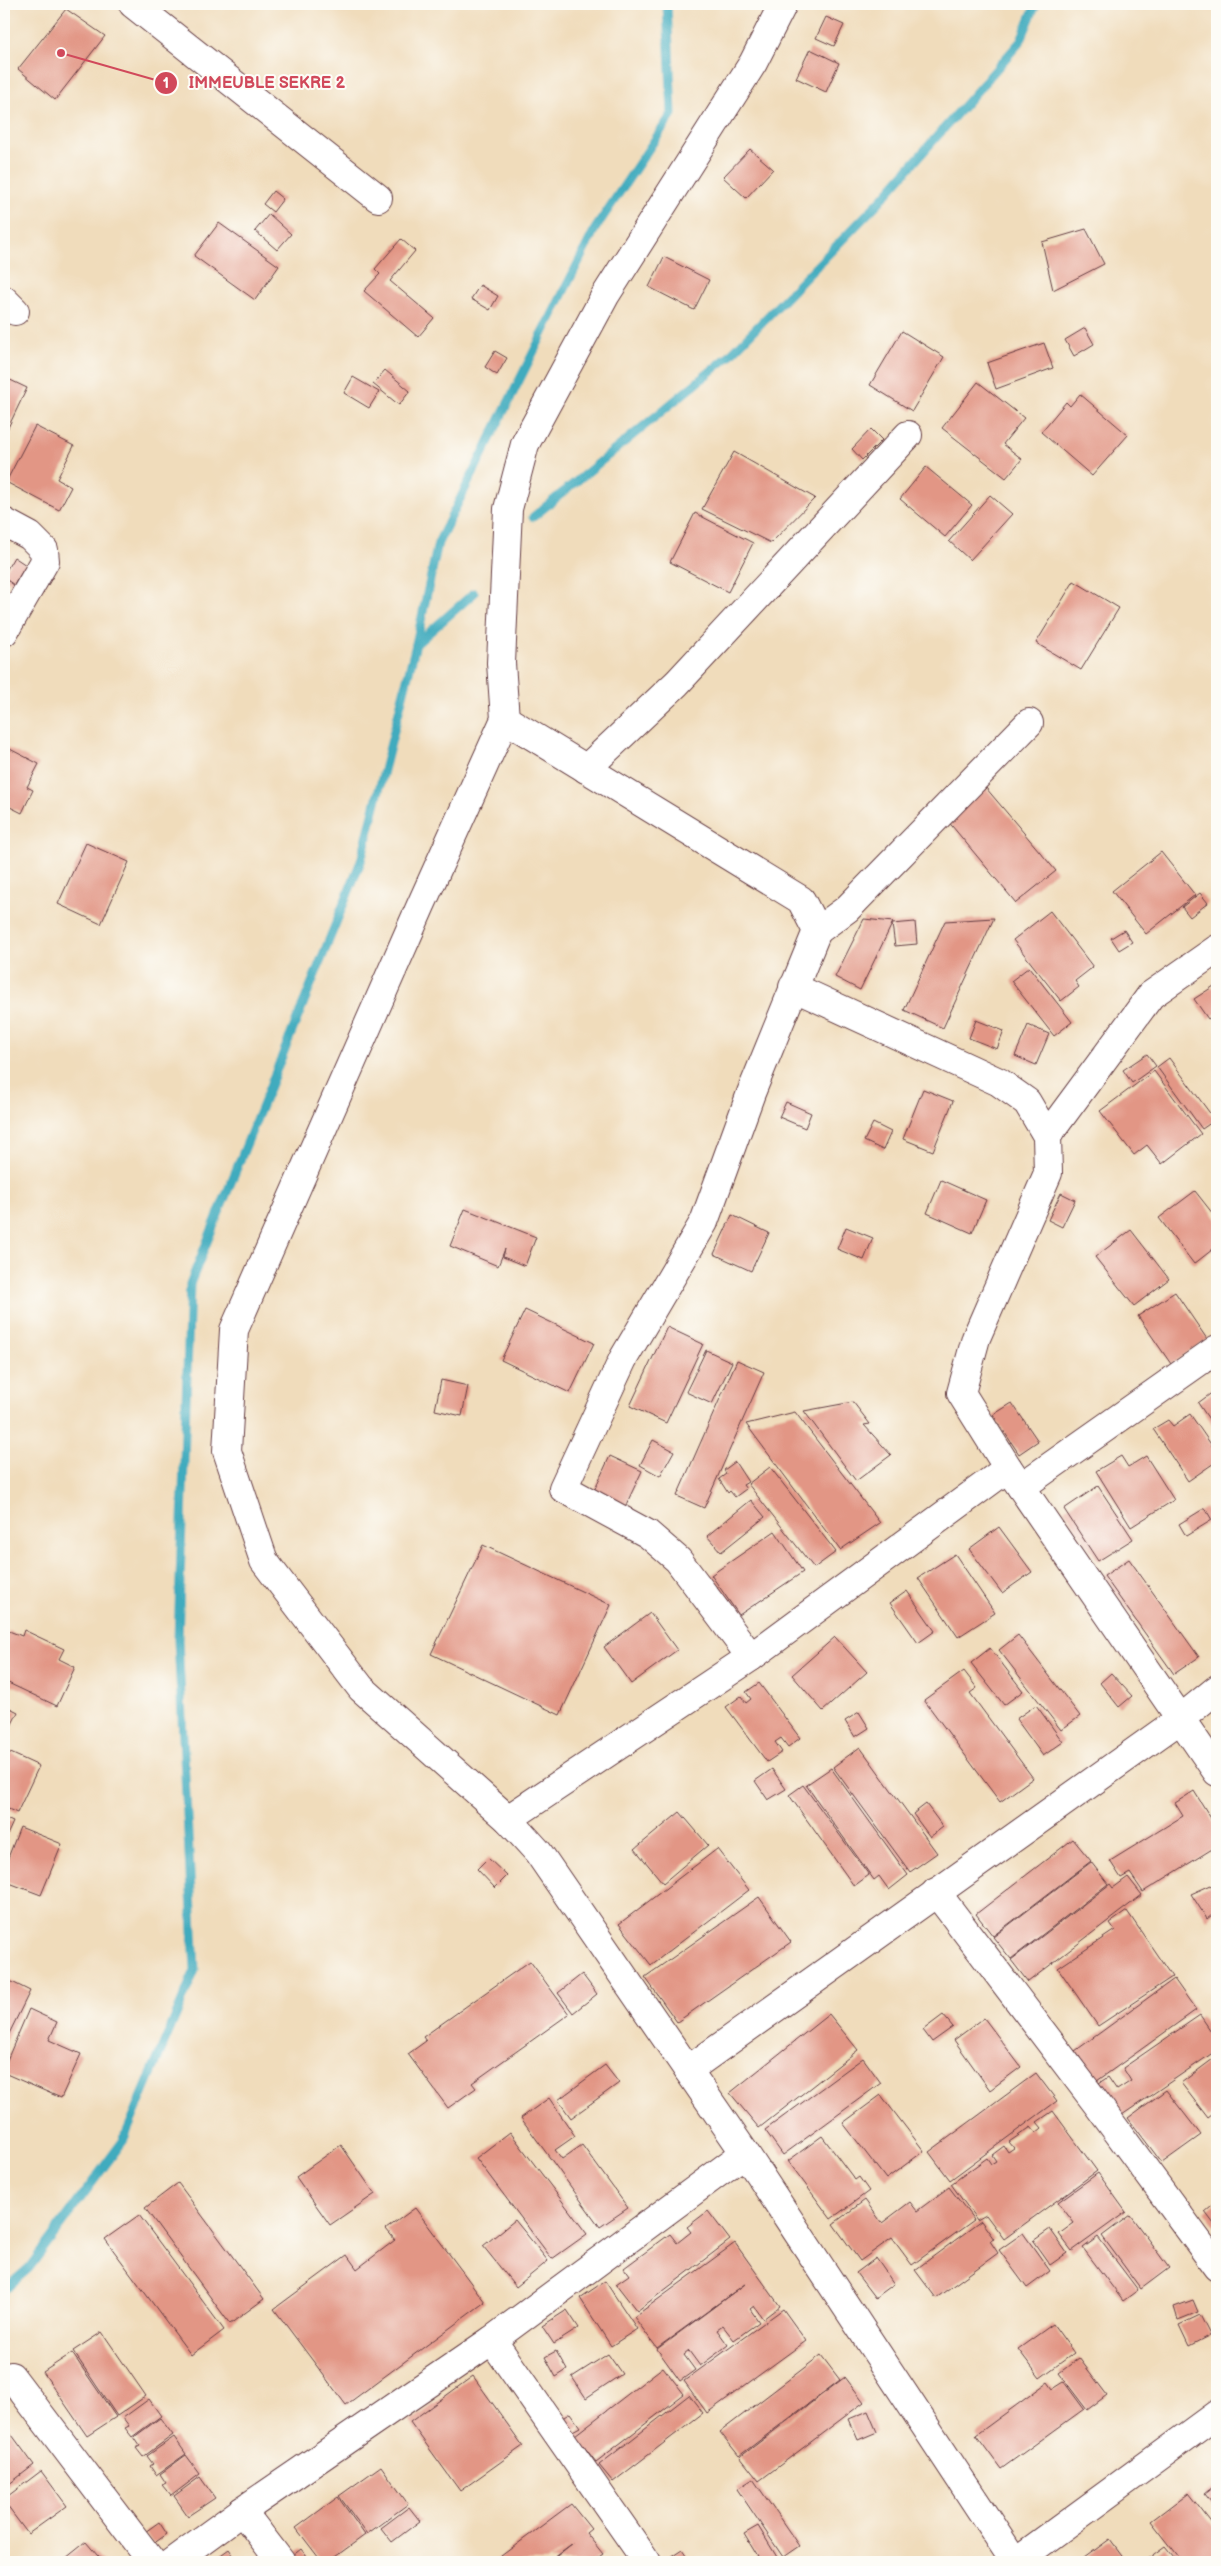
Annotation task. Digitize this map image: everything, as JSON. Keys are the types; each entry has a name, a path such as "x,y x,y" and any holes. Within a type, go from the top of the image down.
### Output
{"street":[{"path":"133,4 378,198"},
{"path":"782,4 753,62 605,296 525,444 508,509 501,663 505,719 420,904 234,1330 227,1451 264,1561 360,1688 508,1819 538,1852 745,2153 1015,2562 1217,2414"},
{"path":"586,769 677,683 908,435"},
{"path":"4,522 30,536 44,550 44,561 4,632"},
{"path":"505,719 801,900 818,931"},
{"path":"751,1657 678,1560 648,1534 563,1488 623,1359 704,1222 751,1093 793,987 818,931 847,909 1029,723"},
{"path":"1047,1136 1152,995 1217,949"},
{"path":"793,987 999,1082 1027,1102 1047,1136 1048,1173 976,1338 961,1393 1014,1477 1217,1772"},
{"path":"508,1819 751,1657 1014,1477 1217,1348"},
{"path":"688,2070 1180,1720 1217,1689"},
{"path":"936,1892 1097,2104 1217,2267"},
{"path":"172,2562 242,2511 492,2340 745,2153"},
{"path":"492,2340 646,2562"},
{"path":"11,2376 152,2562"},
{"path":"242,2511 281,2562"}],"building":[{"path":"66,9 105,36 55,100 18,69"},
{"path":"826,17 844,25 834,46 816,38"},
{"path":"810,49 839,63 826,92 796,78"},
{"path":"750,149 773,169 746,198 723,177"},
{"path":"273,191 283,199 273,212 263,204"},
{"path":"269,214 291,234 277,250 255,231"},
{"path":"219,223 279,266 255,300 194,256"},
{"path":"1086,229 1104,264 1053,290 1042,242"},
{"path":"401,239 415,251 390,281 434,318 418,337 364,291 380,274 375,269"},
{"path":"664,257 709,280 694,310 649,287"},
{"path":"480,285 498,296 490,310 471,299"},
{"path":"1085,328 1094,344 1074,356 1065,340"},
{"path":"902,331 944,357 912,411 870,385"},
{"path":"1044,343 1053,368 996,389 987,363"},
{"path":"495,351 507,358 497,375 485,367"},
{"path":"385,370 410,391 399,405 373,384"},
{"path":"4,377 27,388 4,436"},
{"path":"353,377 379,392 369,408 344,393"},
{"path":"978,382 1024,418 1003,444 1022,459 1006,478 942,428"},
{"path":"1080,394 1128,435 1092,476 1041,432 1066,402 1070,406"},
{"path":"35,426 74,446 57,479 71,487 59,510 6,482"},
{"path":"871,429 882,440 862,460 852,449"},
{"path":"734,452 815,498 771,543 702,509"},
{"path":"926,467 972,505 945,537 900,499"},
{"path":"990,495 1012,514 970,560 949,541"},
{"path":"695,513 753,543 728,592 670,562"},
{"path":"14,557 26,565 14,585 4,578 4,574"},
{"path":"1074,581 1119,608 1081,670 1036,643"},
{"path":"4,746 39,764 27,787 33,790 22,813 4,804"},
{"path":"986,788 1056,871 1016,903 947,820"},
{"path":"86,843 129,862 101,924 58,904"},
{"path":"1161,852 1195,895 1146,934 1112,891"},
{"path":"1200,893 1208,903 1190,917 1182,907"},
{"path":"1050,911 1093,967 1075,981 1079,987 1061,1001 1013,940"},
{"path":"994,918 943,1028 904,1010 945,921"},
{"path":"864,919 893,922 860,990 835,977"},
{"path":"915,922 917,944 895,946 892,924"},
{"path":"1124,930 1132,942 1119,950 1111,938"},
{"path":"1029,967 1072,1022 1054,1036 1011,981"},
{"path":"1214,986 1217,992 1217,1013 1208,1019 1194,999"},
{"path":"976,1020 1004,1031 997,1049 969,1038"},
{"path":"1028,1025 1049,1034 1036,1065 1015,1056"},
{"path":"1147,1054 1156,1066 1132,1083 1123,1070"},
{"path":"1169,1058 1215,1120 1202,1129 1157,1067"},
{"path":"1154,1071 1201,1134 1162,1164 1147,1145 1134,1155 1100,1111"},
{"path":"923,1089 953,1101 933,1151 903,1139"},
{"path":"786,1102 811,1113 805,1128 779,1117"},
{"path":"873,1123 891,1132 883,1150 864,1141"},
{"path":"941,1180 986,1200 972,1233 927,1213"},
{"path":"1195,1191 1217,1219 1217,1246 1194,1264 1159,1218"},
{"path":"1061,1193 1075,1200 1062,1227 1048,1220"},
{"path":"465,1209 536,1237 525,1266 503,1257 505,1249 498,1266 450,1246"},
{"path":"732,1215 769,1233 751,1271 714,1254"},
{"path":"846,1227 873,1238 864,1260 837,1249"},
{"path":"1131,1230 1169,1279 1134,1306 1095,1257"},
{"path":"1175,1292 1207,1339 1171,1364 1138,1316"},
{"path":"525,1310 594,1343 570,1393 501,1360"},
{"path":"667,1327 703,1344 666,1423 630,1406"},
{"path":"706,1350 732,1362 712,1404 686,1392"},
{"path":"737,1360 764,1372 704,1508 677,1496"},
{"path":"441,1380 468,1386 462,1416 435,1410"},
{"path":"1217,1389 1217,1431 1198,1403"},
{"path":"853,1402 870,1424 864,1425 891,1455 856,1481 804,1411"},
{"path":"1012,1403 1038,1441 1019,1454 993,1415"},
{"path":"795,1412 880,1523 840,1550 746,1424"},
{"path":"1190,1414 1217,1453 1217,1461 1188,1481 1153,1429 1168,1420 1173,1426"},
{"path":"653,1440 674,1451 660,1476 640,1465"},
{"path":"610,1456 642,1471 623,1511 591,1497"},
{"path":"1121,1456 1128,1467 1146,1456 1174,1500 1131,1527 1096,1471"},
{"path":"735,1462 748,1482 743,1485 746,1489 735,1497 730,1491 728,1493 719,1479 726,1474 724,1470"},
{"path":"770,1467 836,1552 814,1568 748,1484"},
{"path":"1098,1486 1133,1539 1098,1561 1064,1509"},
{"path":"751,1500 765,1517 721,1552 707,1536"},
{"path":"1205,1508 1212,1520 1186,1536 1179,1524"},
{"path":"999,1527 1032,1572 1002,1593 969,1549"},
{"path":"775,1531 803,1572 739,1615 711,1575"},
{"path":"483,1545 611,1605 560,1715 431,1654"},
{"path":"955,1554 995,1613 958,1637 918,1578"},
{"path":"1129,1559 1199,1657 1174,1674 1104,1576"},
{"path":"907,1591 935,1631 918,1643 890,1603"},
{"path":"650,1613 677,1650 631,1684 604,1647"},
{"path":"24,1630 64,1649 59,1659 75,1667 57,1706 4,1681 4,1643 9,1631 22,1636"},
{"path":"1018,1635 1080,1716 1061,1730 999,1650"},
{"path":"835,1637 867,1672 823,1711 792,1675"},
{"path":"990,1648 1023,1691 1004,1705 971,1663"},
{"path":"964,1671 977,1688 970,1693 1033,1778 1000,1802 924,1700"},
{"path":"1111,1673 1132,1696 1119,1707 1100,1683"},
{"path":"759,1683 800,1738 788,1747 781,1738 775,1742 782,1752 767,1762 726,1707 741,1696 746,1703 751,1699 746,1692"},
{"path":"4,1705 18,1712 9,1730 4,1727"},
{"path":"1036,1705 1063,1742 1043,1756 1016,1719"},
{"path":"859,1712 869,1728 855,1737 845,1721"},
{"path":"860,1747 937,1853 910,1872 833,1767"},
{"path":"4,1750 39,1766 17,1813 4,1807"},
{"path":"831,1768 908,1875 889,1890 879,1876 874,1880 806,1785"},
{"path":"772,1769 786,1789 768,1800 755,1781"},
{"path":"803,1785 869,1875 854,1886 789,1795"},
{"path":"1194,1791 1217,1828 1217,1846 1143,1892 1130,1873 1121,1878 1110,1861 1183,1816 1175,1803"},
{"path":"926,1804 943,1827 930,1837 913,1814"},
{"path":"680,1812 708,1845 663,1883 635,1849"},
{"path":"4,1818 13,1822 4,1842"},
{"path":"20,1827 62,1844 41,1895 4,1881 4,1868"},
{"path":"1073,1839 1091,1861 993,1936 976,1914"},
{"path":"717,1849 749,1890 651,1965 619,1924"},
{"path":"488,1858 507,1876 495,1888 477,1869"},
{"path":"1091,1862 1108,1884 1011,1959 993,1937"},
{"path":"1128,1877 1142,1895 1028,1982 1011,1960 1110,1884 1113,1888"},
{"path":"1211,1885 1217,1896 1217,1911 1207,1919 1191,1894"},
{"path":"759,1897 791,1942 677,2022 645,1977"},
{"path":"1127,1911 1172,1977 1098,2026 1058,1968 1115,1930 1110,1923"},
{"path":"530,1961 569,2014 472,2083 476,2088 448,2108 408,2054 426,2041 423,2037"},
{"path":"582,1974 597,1994 573,2013 558,1993"},
{"path":"4,1978 30,1991 4,2044"},
{"path":"1174,1979 1196,2010 1097,2081 1075,2051"},
{"path":"29,2009 57,2022 49,2040 81,2054 61,2098 4,2073 4,2067"},
{"path":"829,2014 858,2050 759,2128 730,2093"},
{"path":"943,2015 953,2027 932,2042 923,2030"},
{"path":"1200,2015 1217,2040 1217,2050 1122,2115 1099,2083 1108,2077 1117,2090 1131,2081 1123,2068"},
{"path":"984,2018 1021,2067 990,2090 954,2040"},
{"path":"1217,2056 1217,2111 1208,2118 1181,2083"},
{"path":"863,2058 881,2083 783,2155 765,2130"},
{"path":"605,2065 619,2083 571,2118 558,2100"},
{"path":"1036,2073 1057,2101 950,2180 929,2152"},
{"path":"1166,2090 1201,2135 1162,2163 1128,2118"},
{"path":"881,2095 924,2151 886,2179 843,2123"},
{"path":"549,2098 575,2136 555,2150 562,2159 582,2145 628,2208 600,2227 521,2118"},
{"path":"1053,2111 1097,2171 1004,2239 986,2215 977,2220 951,2184 987,2158 991,2164 996,2161 992,2155 1004,2146 1008,2152 1014,2148 1009,2142 1031,2127 1036,2133 1042,2128 1037,2122"},
{"path":"510,2132 587,2234 552,2259 476,2158"},
{"path":"822,2136 855,2180 859,2177 869,2191 831,2219 788,2161"},
{"path":"341,2145 375,2194 330,2225 296,2177"},
{"path":"1098,2173 1126,2212 1072,2251 1059,2234 1074,2223 1058,2202"},
{"path":"178,2183 264,2299 230,2324 145,2208"},
{"path":"949,2187 974,2220 912,2265 892,2238 860,2261 833,2224 865,2200 882,2223 910,2202 917,2211"},
{"path":"1217,2202 1217,2228 1205,2212"},
{"path":"415,2208 485,2302 346,2405 274,2309 347,2255 357,2269 395,2240 386,2229"},
{"path":"708,2211 730,2240 637,2311 616,2284 629,2275 624,2268 670,2234 677,2243 691,2232 687,2227"},
{"path":"139,2215 224,2330 191,2355 105,2239"},
{"path":"1130,2215 1169,2268 1141,2289 1102,2236"},
{"path":"515,2220 548,2261 516,2287 483,2246"},
{"path":"981,2221 994,2239 990,2241 998,2253 936,2298 915,2270"},
{"path":"1050,2229 1067,2253 1050,2265 1033,2241"},
{"path":"1023,2233 1050,2271 1027,2288 999,2250"},
{"path":"1098,2237 1138,2290 1123,2301 1083,2248"},
{"path":"735,2243 780,2306 763,2319 754,2306 750,2309 759,2322 734,2340 723,2326 717,2330 728,2345 700,2366 689,2351 684,2355 695,2370 680,2381 657,2349 745,2284 657,2348 634,2317"},
{"path":"876,2258 894,2284 875,2298 856,2273"},
{"path":"605,2281 637,2329 611,2346 580,2298"},
{"path":"1193,2300 1198,2312 1178,2320 1174,2307"},
{"path":"783,2309 806,2341 707,2413 684,2381"},
{"path":"567,2310 579,2328 554,2344 542,2326"},
{"path":"1200,2315 1210,2335 1189,2346 1179,2325"},
{"path":"1053,2324 1074,2353 1040,2378 1018,2349"},
{"path":"102,2332 146,2396 117,2416 73,2351"},
{"path":"556,2351 567,2370 556,2377 545,2357"},
{"path":"72,2353 116,2417 87,2436 43,2372"},
{"path":"608,2354 622,2374 586,2398 572,2377"},
{"path":"821,2355 840,2380 739,2456 720,2432"},
{"path":"1079,2358 1107,2395 1087,2410 1059,2373"},
{"path":"663,2367 684,2394 596,2462 575,2435"},
{"path":"473,2376 523,2446 460,2491 410,2422"},
{"path":"845,2377 864,2402 759,2481 740,2457"},
{"path":"1048,2382 1053,2389 1064,2382 1084,2409 1001,2469 976,2435"},
{"path":"689,2395 703,2413 613,2482 599,2465"},
{"path":"149,2399 161,2416 132,2437 125,2428 129,2426 123,2418"},
{"path":"868,2411 877,2432 858,2440 849,2419"},
{"path":"570,2413 580,2427 567,2434 558,2421"},
{"path":"160,2418 173,2435 143,2457 136,2448 140,2446 134,2437"},
{"path":"4,2424 34,2465 4,2488"},
{"path":"174,2437 186,2454 156,2475 150,2466 153,2464 147,2456"},
{"path":"186,2455 200,2474 171,2496 162,2485 166,2483 160,2474"},
{"path":"381,2466 408,2504 367,2534 339,2496"},
{"path":"41,2471 67,2506 28,2534 4,2502 4,2499"},
{"path":"200,2477 215,2498 188,2516 174,2496"},
{"path":"753,2479 799,2546 783,2557 737,2489"},
{"path":"1217,2484 1217,2511 1204,2494"},
{"path":"1188,2493 1217,2530 1217,2562 1183,2562 1151,2521"},
{"path":"338,2497 365,2535 328,2562 322,2562 296,2528"},
{"path":"571,2504 591,2529 586,2533 603,2554 592,2562 549,2562 573,2543 547,2562 493,2562"},
{"path":"409,2507 420,2521 392,2542 381,2528"},
{"path":"159,2522 167,2534 153,2544 145,2532"},
{"path":"758,2526 780,2562 749,2562 758,2557 744,2534"},
{"path":"1110,2539 1127,2562 1087,2562 1084,2558"},
{"path":"86,2542 103,2562 61,2562"},
{"path":"1165,2546 1178,2562 1143,2562"},
{"path":"229,2549 238,2562 211,2562"},
{"path":"301,2549 311,2562 289,2562 287,2560"},
{"path":"682,2549 691,2562 662,2562"}],"waterway":[{"path":"4,2290 29,2268 123,2141 195,1970 178,1640 190,1284 361,861 416,644 438,543 595,229 672,114 667,4"},
{"path":"533,517 728,357 881,200 1020,42 1036,4"},
{"path":"416,644 474,593"}],"place":[{"name":"IMMEUBLE SEKRE 2","path":"61,53"}]}
